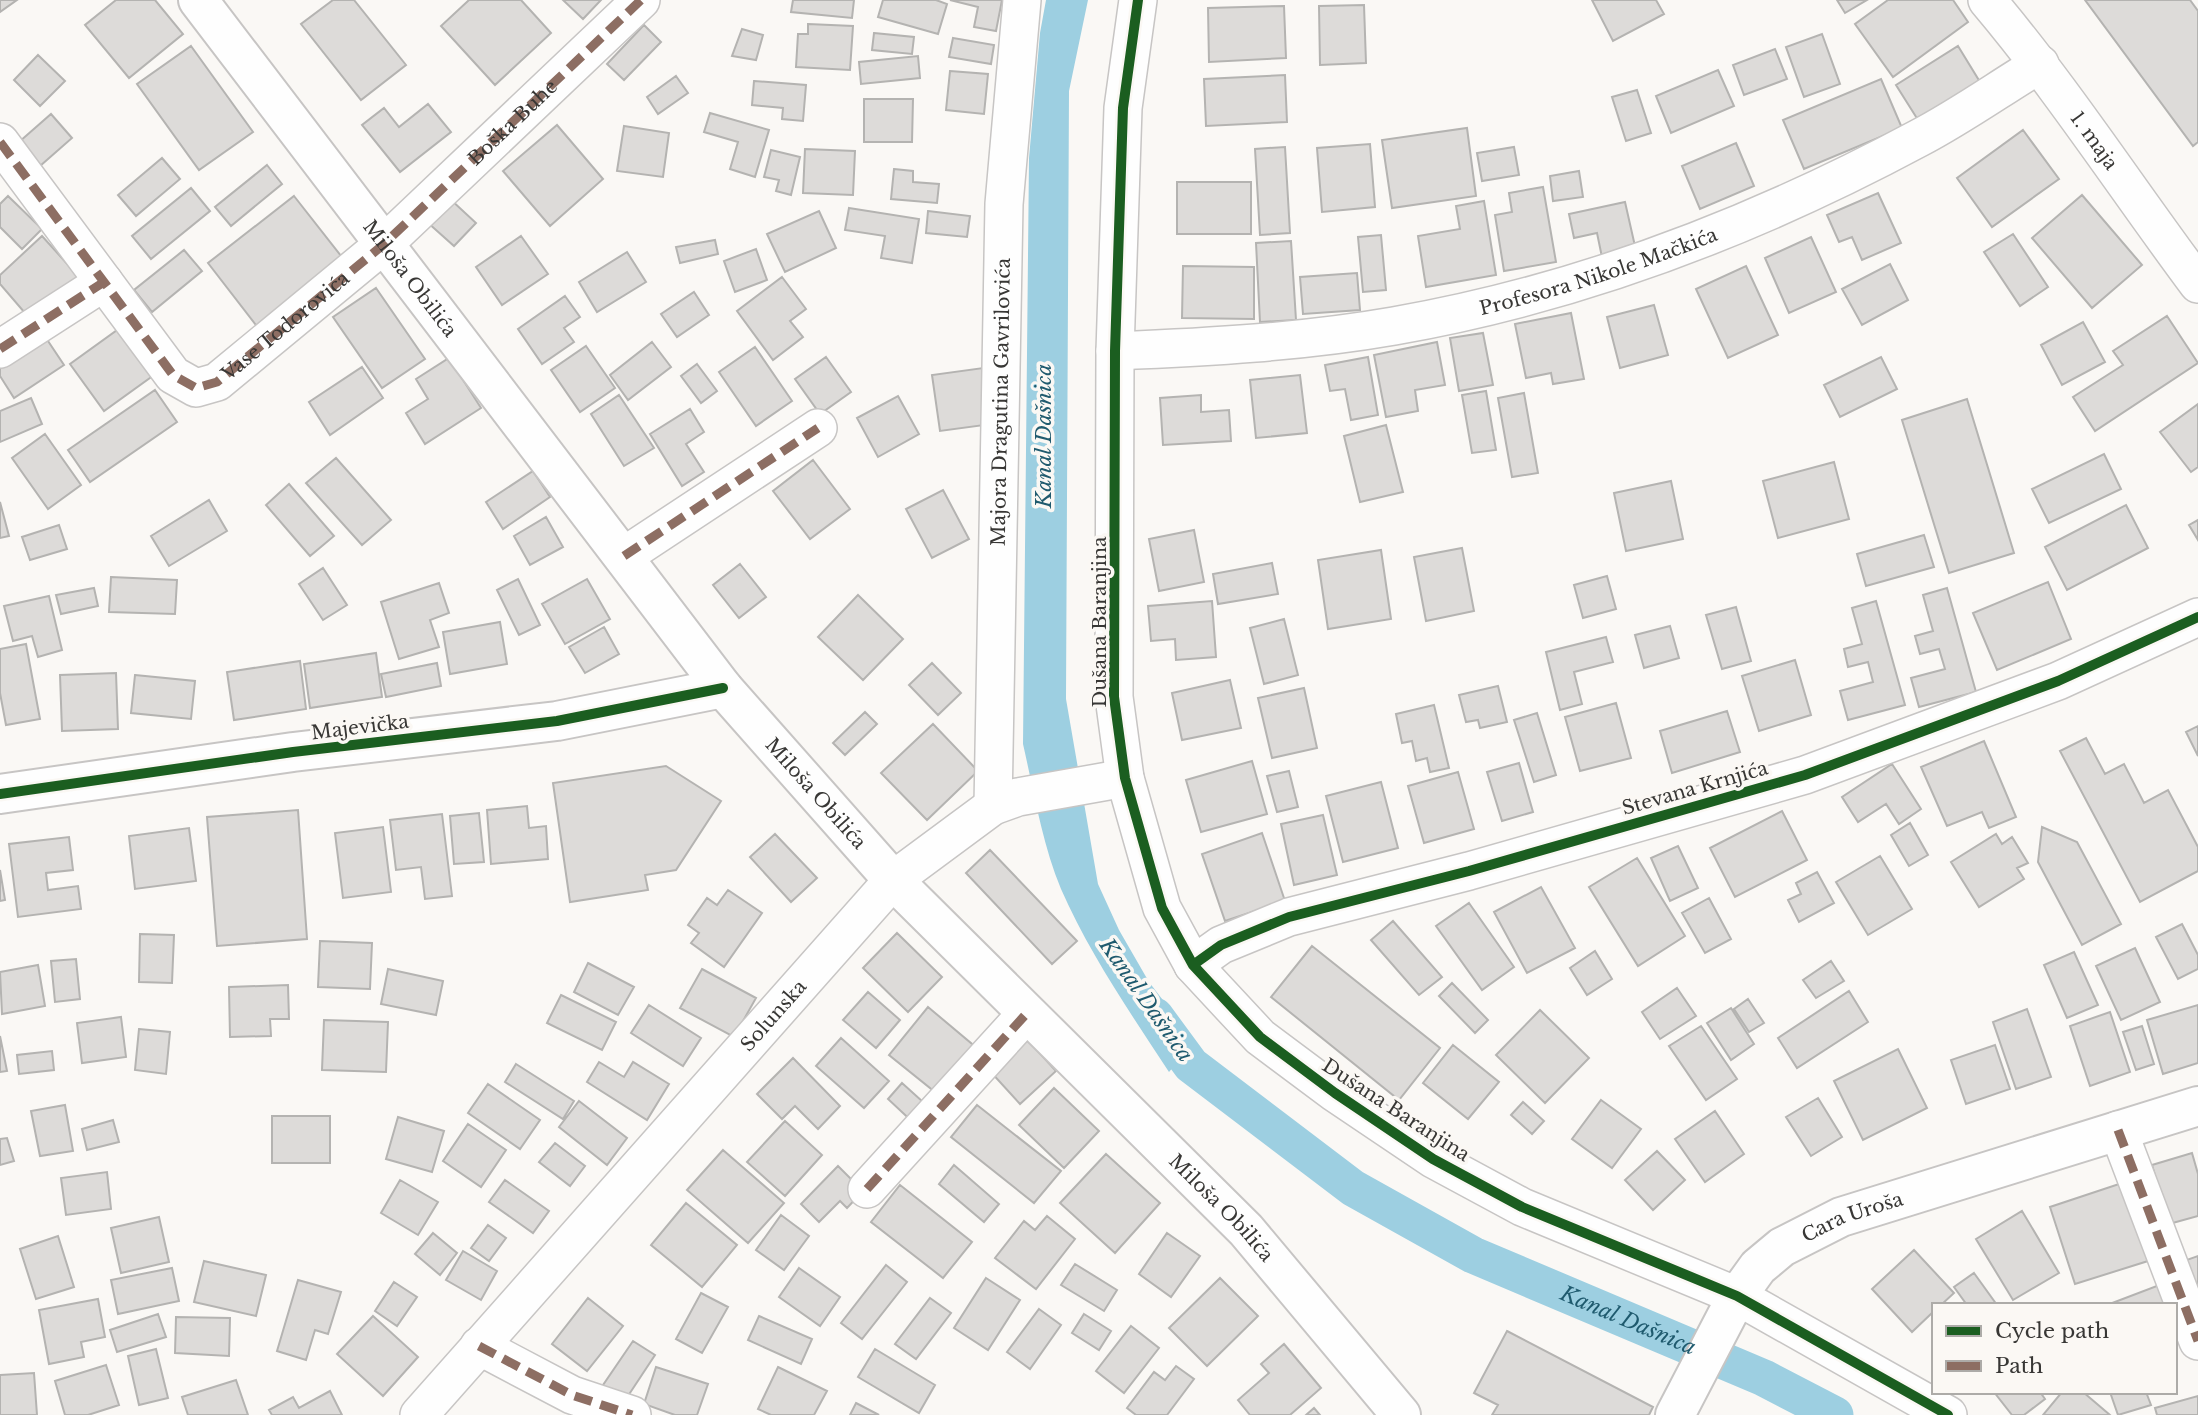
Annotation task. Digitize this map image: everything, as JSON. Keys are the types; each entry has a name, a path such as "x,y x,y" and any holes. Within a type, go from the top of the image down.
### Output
{"main road":[{"name":"Miloša Obilića","path":"198,0 723,688 894,880 1246,1230 1401,1415"},
{"name":"Majevička","path":"0,794 293,752 557,721 723,688"},
{"name":"Cara Uroša","path":"1684,1409 1733,1303 1758,1268 1782,1247 1841,1217 2198,1106"}],"street":[{"name":"Boška Buhe","path":"383,244 641,0"},
{"name":"Majora Dragutina Gavrilovića","path":"1006,801 1004,218 1007,152 1022,0"},
{"name":"Dušana Baranjina","path":"1138,0 1123,108 1115,351 1115,779 1163,908 1193,965 1260,1037 1335,1093 1433,1159 1522,1207 1733,1303 1948,1415"},
{"name":"1. maja","path":"1987,0 2040,64 2115,173 2198,284"},
{"name":"Profesora Nikole Mačkića","path":"1115,351 1256,345 1394,326 1532,295 1654,257 1796,200 1921,137 2040,64"},
{"name":"Vase Todorovića","path":"0,142 173,375 196,388 217,382 383,244"},
{"path":"0,349 104,282"},
{"path":"624,556 818,428"},
{"name":"Stevana Krnjića","path":"1193,965 1221,945 1289,917 1469,871 1805,775 2058,681 2198,617"},
{"name":"Solunska","path":"419,1415 894,880 1006,801 1115,779"},
{"path":"867,1189 1027,1013"},
{"path":"2118,1130 2198,1341"},
{"path":"479,1346 572,1395 632,1415"}],"water":[{"path":"1046,0 1088,0 1069,91 1066,699 1098,884 1119,930 1149,982 1195,1042 1169,1072 1097,960 1061,889 1044,836 1023,744 1029,158 1040,33"}],"building":[{"path":"0,0 17,0 0,12"},
{"path":"116,0 155,0 183,34 129,78 85,25"},
{"path":"333,0 354,0 406,65 361,100 301,24"},
{"path":"469,0 521,0 551,33 495,85 441,26"},
{"path":"563,0 601,0 583,19"},
{"path":"793,0 854,0 852,18 791,12"},
{"path":"883,0 936,0 947,4 938,34 878,17"},
{"path":"950,0 1002,0 996,31 974,27 978,7"},
{"path":"1592,0 1656,0 1664,14 1613,41"},
{"path":"1837,0 1867,0 1845,13"},
{"path":"1888,0 1953,0 1968,22 1893,77 1855,24"},
{"path":"2085,0 2190,0 2198,11 2198,142 2193,146"},
{"path":"1364,5 1366,63 1320,65 1319,6"},
{"path":"1284,6 1286,58 1209,62 1208,8"},
{"path":"808,24 853,26 850,70 796,67 798,34 808,34"},
{"path":"644,25 661,42 624,80 607,64"},
{"path":"742,29 763,35 756,60 732,56"},
{"path":"874,33 914,37 912,54 872,50"},
{"path":"1822,34 1840,84 1804,97 1786,47"},
{"path":"953,38 994,45 991,64 949,57"},
{"path":"191,46 253,132 199,170 137,84"},
{"path":"1958,46 1980,82 1918,120 1896,85"},
{"path":"1775,49 1787,79 1744,95 1733,65"},
{"path":"38,55 65,81 40,106 14,80"},
{"path":"918,56 920,78 861,84 859,62"},
{"path":"1718,70 1734,106 1671,133 1656,96"},
{"path":"950,71 988,74 984,114 946,110"},
{"path":"1285,75 1287,122 1206,126 1204,79"},
{"path":"676,76 688,93 658,114 647,97"},
{"path":"1881,79 1902,128 1804,169 1783,120"},
{"path":"754,81 806,85 803,121 782,119 783,108 752,105"},
{"path":"1637,90 1651,133 1626,141 1612,97"},
{"path":"864,99 913,99 912,142 864,142"},
{"path":"428,104 451,132 400,172 362,125 384,108 399,127"},
{"path":"710,113 769,130 755,177 730,169 738,142 704,132"},
{"path":"51,114 72,138 32,173 11,149"},
{"path":"557,125 603,179 550,226 503,171"},
{"path":"624,126 669,133 663,177 617,171"},
{"path":"1467,128 1476,196 1392,208 1382,140"},
{"path":"2023,130 2059,179 1992,227 1957,178"},
{"path":"1736,143 1754,186 1700,209 1682,166"},
{"path":"1370,144 1375,207 1322,212 1317,148"},
{"path":"1285,147 1290,233 1260,235 1255,149"},
{"path":"1514,147 1519,175 1482,181 1477,153"},
{"path":"805,149 855,151 853,195 803,193"},
{"path":"771,150 800,157 791,195 776,191 779,180 764,177"},
{"path":"162,158 180,179 136,216 118,195"},
{"path":"267,165 282,184 231,226 215,207"},
{"path":"894,169 913,171 913,182 939,184 937,203 891,199"},
{"path":"1579,171 1583,197 1553,201 1550,176"},
{"path":"1177,182 1251,182 1251,234 1177,234"},
{"path":"1543,187 1556,262 1504,271 1495,215 1512,212 1509,193"},
{"path":"191,188 210,211 151,259 132,236"},
{"path":"1878,193 1901,243 1862,260 1852,237 1839,242 1827,215"},
{"path":"2082,195 2142,265 2092,308 2032,238"},
{"path":"8,196 42,229 22,249 0,227 0,204"},
{"path":"294,196 345,261 259,329 208,263"},
{"path":"449,198 476,223 454,246 427,222"},
{"path":"1484,201 1496,275 1426,287 1418,236 1460,229 1456,206"},
{"path":"1625,202 1637,255 1603,262 1597,233 1574,238 1569,214"},
{"path":"849,208 919,219 912,263 881,258 885,236 845,230"},
{"path":"819,211 836,248 785,272 767,234"},
{"path":"928,211 970,216 967,237 926,233"},
{"path":"2013,234 2048,287 2020,306 1984,252"},
{"path":"1381,235 1386,290 1363,292 1358,237"},
{"path":"42,236 79,277 31,320 0,284 0,275"},
{"path":"521,236 548,274 502,305 476,267"},
{"path":"1811,237 1836,292 1789,313 1765,258"},
{"path":"715,240 718,254 680,263 676,247"},
{"path":"1291,241 1296,320 1260,322 1256,243"},
{"path":"756,249 767,280 735,292 724,261"},
{"path":"184,250 202,271 152,312 134,290"},
{"path":"627,252 646,282 597,312 579,282"},
{"path":"1890,264 1908,300 1862,325 1842,289"},
{"path":"1183,266 1254,267 1254,319 1182,318"},
{"path":"1746,266 1778,335 1728,358 1696,289"},
{"path":"1357,273 1360,310 1303,314 1300,277"},
{"path":"782,277 806,309 790,321 803,337 773,360 737,311"},
{"path":"376,288 425,359 382,388 333,317"},
{"path":"694,292 709,315 677,337 661,314"},
{"path":"565,296 580,317 564,328 574,342 542,364 518,329"},
{"path":"1654,305 1668,355 1620,368 1607,317"},
{"path":"1571,313 1584,379 1553,384 1551,373 1526,378 1515,324"},
{"path":"2167,316 2198,363 2095,431 2073,397 2123,365 2113,351"},
{"path":"2083,322 2105,362 2062,385 2041,345"},
{"path":"120,328 154,375 104,411 70,364"},
{"path":"1483,333 1493,385 1459,391 1450,338"},
{"path":"44,335 64,365 14,398 0,376 0,365"},
{"path":"652,342 671,367 628,400 610,375"},
{"path":"1437,342 1445,385 1415,390 1418,411 1386,417 1374,355"},
{"path":"586,346 615,388 580,412 551,370"},
{"path":"755,347 792,401 756,426 719,372"},
{"path":"826,357 851,392 820,414 795,379"},
{"path":"1368,357 1378,415 1351,420 1345,389 1330,391 1325,365"},
{"path":"1881,357 1897,389 1840,417 1824,385"},
{"path":"449,358 481,408 425,444 406,413 428,399 416,379"},
{"path":"697,364 717,391 701,403 681,376"},
{"path":"362,367 383,398 330,435 309,402"},
{"path":"983,368 992,424 940,431 932,375"},
{"path":"1300,375 1307,433 1256,438 1250,380"},
{"path":"155,390 177,422 90,482 68,450"},
{"path":"1486,391 1496,450 1472,453 1462,395"},
{"path":"1524,393 1538,473 1512,477 1498,398"},
{"path":"619,395 654,448 624,466 591,414"},
{"path":"1201,395 1201,412 1229,410 1231,441 1163,445 1160,398"},
{"path":"898,396 919,434 878,457 857,418"},
{"path":"31,398 42,424 0,442 0,411"},
{"path":"1967,399 2014,553 1949,573 1902,420"},
{"path":"2198,404 2198,467 2191,472 2160,432"},
{"path":"690,409 704,432 686,444 704,472 682,486 650,434"},
{"path":"1386,425 1403,492 1360,502 1344,436"},
{"path":"45,434 81,485 48,509 12,458"},
{"path":"2104,454 2121,489 2049,523 2032,489"},
{"path":"336,458 391,520 362,545 306,483"},
{"path":"813,460 850,509 810,539 773,491"},
{"path":"1834,462 1849,519 1778,538 1763,481"},
{"path":"533,471 550,497 503,529 486,502"},
{"path":"1671,481 1683,539 1626,551 1614,493"},
{"path":"289,484 334,536 310,556 266,505"},
{"path":"943,490 969,539 932,558 906,509"},
{"path":"209,500 227,531 169,566 151,536"},
{"path":"0,502 9,536 0,538"},
{"path":"2126,505 2148,548 2067,590 2045,547"},
{"path":"546,517 563,547 530,565 514,536"},
{"path":"2198,520 2198,540 2189,525"},
{"path":"59,525 67,549 30,560 22,537"},
{"path":"1194,530 1204,582 1159,591 1149,539"},
{"path":"1924,535 1934,567 1866,586 1857,554"},
{"path":"1462,548 1474,611 1426,621 1414,557"},
{"path":"1381,550 1391,619 1328,629 1318,560"},
{"path":"1272,563 1278,594 1218,604 1213,574"},
{"path":"740,564 766,597 739,618 713,585"},
{"path":"323,568 347,605 323,620 299,584"},
{"path":"1607,576 1616,609 1583,618 1574,585"},
{"path":"111,577 177,580 175,614 109,612"},
{"path":"518,579 540,625 519,635 497,590"},
{"path":"587,579 610,619 565,644 542,604"},
{"path":"2048,582 2071,639 1997,670 1973,613"},
{"path":"439,583 449,613 430,620 439,647 399,659 381,602"},
{"path":"94,588 98,606 61,614 56,595"},
{"path":"1947,588 1976,692 1919,707 1911,678 1945,669 1939,649 1920,654 1915,636 1933,631 1923,595"},
{"path":"858,595 903,639 863,680 818,637"},
{"path":"49,596 62,650 38,657 32,636 13,641 4,606"},
{"path":"1212,601 1216,657 1176,660 1175,639 1151,641 1148,606"},
{"path":"1876,601 1905,705 1848,720 1840,691 1873,682 1868,662 1848,667 1844,649 1862,644 1852,608"},
{"path":"1736,607 1751,661 1722,669 1706,615"},
{"path":"1284,619 1298,675 1264,684 1250,628"},
{"path":"500,622 507,664 450,674 443,632"},
{"path":"1670,626 1679,658 1644,668 1635,635"},
{"path":"604,627 619,654 585,673 569,647"},
{"path":"1606,637 1613,662 1574,672 1582,704 1560,710 1546,652"},
{"path":"26,644 40,719 6,725 0,693 0,649"},
{"path":"376,653 382,697 310,708 304,664"},
{"path":"1795,660 1811,715 1759,731 1742,676"},
{"path":"300,661 306,709 234,720 227,672"},
{"path":"437,663 441,686 386,697 381,674"},
{"path":"932,663 961,693 938,715 909,685"},
{"path":"116,673 118,729 62,731 60,675"},
{"path":"135,675 195,681 191,719 131,713"},
{"path":"1230,680 1241,728 1182,740 1172,693"},
{"path":"1498,686 1507,722 1480,728 1478,720 1466,722 1459,695"},
{"path":"1304,688 1317,748 1272,758 1258,698"},
{"path":"1616,703 1631,758 1580,771 1565,717"},
{"path":"1434,705 1449,768 1430,772 1427,758 1416,761 1412,741 1402,743 1396,714"},
{"path":"1727,711 1740,752 1672,773 1660,731"},
{"path":"865,712 877,724 845,755 833,743"},
{"path":"1537,713 1556,775 1534,782 1514,720"},
{"path":"933,724 978,771 927,820 881,773"},
{"path":"2198,726 2198,756 2186,732"},
{"path":"2086,738 2105,774 2124,764 2144,803 2168,790 2198,847 2198,871 2140,902 2060,751"},
{"path":"1984,741 2016,817 1989,828 1982,812 1947,826 1921,767"},
{"path":"1252,761 1267,814 1201,832 1186,780"},
{"path":"1519,763 1533,812 1502,821 1487,772"},
{"path":"1892,764 1921,809 1899,824 1886,804 1858,822 1842,797"},
{"path":"666,766 721,801 676,870 645,875 648,890 570,902 553,783"},
{"path":"1289,771 1298,807 1277,812 1267,776"},
{"path":"1458,772 1474,829 1424,843 1408,786"},
{"path":"1381,782 1398,848 1343,862 1326,796"},
{"path":"527,806 529,828 546,826 548,859 491,864 487,810"},
{"path":"298,810 307,939 217,946 207,817"},
{"path":"1782,811 1807,860 1735,897 1710,848"},
{"path":"479,813 484,862 454,864 450,816"},
{"path":"442,814 452,896 425,899 421,867 396,870 390,820"},
{"path":"1323,815 1337,875 1294,885 1281,824"},
{"path":"1910,823 1928,855 1909,866 1891,835"},
{"path":"383,827 391,892 343,898 335,833"},
{"path":"2042,827 2077,842 2121,924 2082,945 2038,862"},
{"path":"189,828 196,881 135,889 129,836"},
{"path":"1262,833 1285,901 1225,921 1202,854"},
{"path":"775,834 817,878 791,902 750,857"},
{"path":"1996,834 2002,844 2012,837 2028,863 2017,868 2024,879 1979,907 1951,862"},
{"path":"69,837 73,870 46,873 48,890 78,886 81,909 18,917 9,844"},
{"path":"1678,846 1698,888 1670,901 1651,858"},
{"path":"990,850 1077,941 1052,964 966,873"},
{"path":"1880,856 1912,909 1868,935 1836,882"},
{"path":"1637,858 1685,936 1638,966 1589,887"},
{"path":"0,870 5,900 0,901"},
{"path":"1817,872 1834,903 1799,922 1788,900 1801,894 1796,883"},
{"path":"1541,887 1575,948 1527,973 1494,912"},
{"path":"728,890 762,913 724,967 691,943 699,933 688,925 707,898 717,905"},
{"path":"1709,898 1731,939 1705,953 1682,913"},
{"path":"1469,903 1514,967 1482,990 1436,926"},
{"path":"1393,921 1442,977 1419,995 1371,940"},
{"path":"2182,924 2198,955 2198,969 2178,979 2156,937"},
{"path":"897,933 942,977 908,1012 863,968"},
{"path":"140,934 174,935 172,983 139,982"},
{"path":"320,941 372,943 370,989 318,987"},
{"path":"1312,946 1440,1048 1399,1100 1271,997"},
{"path":"2135,948 2160,1002 2121,1020 2096,966"},
{"path":"1595,951 1612,979 1587,995 1570,968"},
{"path":"2074,952 2098,1005 2067,1018 2044,965"},
{"path":"76,959 80,999 55,1002 51,961"},
{"path":"1831,961 1844,981 1816,998 1803,980"},
{"path":"588,963 634,987 618,1015 574,992"},
{"path":"38,965 45,1006 2,1014 0,972"},
{"path":"388,969 443,981 436,1015 381,1004"},
{"path":"702,969 756,998 734,1037 680,1008"},
{"path":"1452,983 1488,1020 1475,1033 1439,996"},
{"path":"288,985 289,1019 270,1019 271,1036 230,1037 229,987"},
{"path":"1677,988 1696,1016 1660,1039 1642,1012"},
{"path":"1849,991 1868,1022 1797,1068 1778,1038"},
{"path":"868,992 900,1020 876,1048 843,1020"},
{"path":"561,995 616,1022 602,1050 547,1023"},
{"path":"1748,999 1764,1023 1749,1032 1734,1009"},
{"path":"649,1005 701,1038 683,1066 631,1033"},
{"path":"2198,1005 2198,1063 2163,1074 2147,1020"},
{"path":"928,1007 978,1049 940,1096 889,1055"},
{"path":"1731,1008 1754,1044 1731,1060 1707,1023"},
{"path":"2027,1009 2051,1077 2016,1089 1993,1022"},
{"path":"1540,1010 1589,1058 1545,1103 1496,1055"},
{"path":"2110,1012 2130,1072 2090,1086 2070,1026"},
{"path":"121,1017 126,1057 82,1063 77,1023"},
{"path":"324,1020 388,1022 386,1072 322,1070"},
{"path":"1701,1026 1737,1079 1706,1100 1669,1046"},
{"path":"2142,1026 2154,1064 2136,1070 2123,1032"},
{"path":"139,1029 170,1032 166,1074 135,1070"},
{"path":"0,1036 7,1071 0,1072"},
{"path":"1025,1037 1056,1071 1020,1104 989,1070"},
{"path":"841,1038 889,1081 864,1108 816,1066"},
{"path":"1453,1045 1499,1082 1468,1119 1423,1083"},
{"path":"1995,1045 2010,1089 1966,1104 1951,1060"},
{"path":"1898,1049 1927,1108 1863,1140 1834,1081"},
{"path":"52,1051 54,1070 19,1074 17,1055"},
{"path":"793,1058 840,1106 818,1129 795,1106 782,1119 757,1094"},
{"path":"599,1062 624,1077 633,1062 669,1084 647,1120 587,1082"},
{"path":"516,1064 574,1101 563,1119 505,1082"},
{"path":"902,1083 933,1111 918,1127 888,1099"},
{"path":"488,1084 540,1120 520,1149 468,1113"},
{"path":"1054,1088 1099,1131 1064,1168 1019,1125"},
{"path":"1818,1098 1842,1137 1811,1156 1786,1117"},
{"path":"1601,1100 1641,1129 1612,1168 1572,1139"},
{"path":"579,1101 627,1138 607,1165 559,1127"},
{"path":"1523,1102 1544,1121 1532,1134 1511,1115"},
{"path":"65,1105 73,1151 40,1156 31,1111"},
{"path":"977,1105 1061,1171 1034,1203 951,1137"},
{"path":"1715,1111 1744,1154 1705,1182 1675,1139"},
{"path":"272,1116 330,1116 330,1163 272,1163"},
{"path":"398,1117 444,1131 432,1172 386,1159"},
{"path":"113,1120 119,1142 87,1150 82,1129"},
{"path":"785,1121 822,1155 785,1196 747,1162"},
{"path":"468,1124 506,1150 481,1187 443,1161"},
{"path":"7,1138 14,1161 0,1165 0,1139"},
{"path":"555,1143 585,1166 570,1186 539,1162"},
{"path":"723,1150 784,1203 748,1243 687,1190"},
{"path":"1657,1151 1685,1180 1653,1210 1625,1180"},
{"path":"2192,1153 2198,1174 2198,1216 2169,1224 2152,1165"},
{"path":"1106,1154 1160,1203 1115,1253 1060,1203"},
{"path":"954,1165 999,1204 984,1222 939,1184"},
{"path":"838,1166 863,1191 847,1208 840,1201 819,1222 801,1204"},
{"path":"107,1172 111,1209 66,1215 61,1178"},
{"path":"400,1180 438,1202 418,1235 381,1213"},
{"path":"505,1180 549,1211 533,1233 489,1202"},
{"path":"2122,1183 2148,1261 2075,1284 2050,1207"},
{"path":"900,1185 972,1242 943,1278 871,1222"},
{"path":"686,1203 737,1245 702,1287 651,1245"},
{"path":"2022,1211 2059,1273 2013,1300 1976,1239"},
{"path":"781,1215 809,1236 784,1270 756,1250"},
{"path":"1047,1216 1075,1239 1036,1289 995,1258 1024,1221 1035,1230"},
{"path":"159,1217 169,1262 121,1273 111,1228"},
{"path":"488,1225 506,1238 489,1261 471,1248"},
{"path":"433,1233 457,1253 440,1275 415,1254"},
{"path":"1167,1233 1200,1256 1171,1297 1139,1274"},
{"path":"58,1236 74,1287 36,1299 20,1249"},
{"path":"1914,1250 1954,1293 1943,1303 1932,1303 1932,1313 1912,1332 1872,1289"},
{"path":"463,1251 497,1271 481,1300 446,1280"},
{"path":"2198,1256 2198,1308 2181,1262"},
{"path":"204,1261 266,1275 256,1316 194,1302"},
{"path":"1075,1264 1117,1290 1104,1311 1061,1285"},
{"path":"886,1265 907,1282 862,1339 841,1323"},
{"path":"172,1268 179,1301 118,1314 111,1280"},
{"path":"799,1268 840,1297 820,1326 779,1297"},
{"path":"1974,1273 1996,1303 1966,1303 1954,1287"},
{"path":"986,1278 1020,1300 988,1350 954,1328"},
{"path":"1220,1278 1258,1316 1207,1366 1169,1328"},
{"path":"298,1280 341,1292 328,1334 315,1330 306,1360 277,1351"},
{"path":"394,1282 417,1297 397,1326 375,1311"},
{"path":"2162,1284 2169,1303 2112,1303"},
{"path":"701,1293 728,1307 702,1353 676,1339"},
{"path":"588,1298 623,1326 587,1371 552,1344"},
{"path":"930,1298 951,1313 916,1359 895,1344"},
{"path":"98,1299 105,1337 81,1342 84,1357 49,1364 39,1310"},
{"path":"1039,1309 1061,1325 1030,1369 1007,1352"},
{"path":"158,1314 166,1337 117,1352 110,1330"},
{"path":"1084,1314 1111,1331 1099,1350 1072,1333"},
{"path":"373,1316 418,1357 383,1396 337,1354"},
{"path":"759,1316 812,1339 801,1364 748,1340"},
{"path":"176,1317 230,1318 229,1356 175,1353"},
{"path":"1131,1326 1159,1348 1124,1393 1096,1371"},
{"path":"1507,1331 1653,1407 1649,1415 1492,1415 1498,1405 1474,1393"},
{"path":"633,1341 655,1355 624,1402 601,1388"},
{"path":"1284,1344 1321,1388 1290,1415 1250,1415 1238,1400 1269,1373 1261,1364"},
{"path":"156,1349 168,1398 139,1405 128,1356"},
{"path":"875,1349 935,1385 919,1413 858,1377"},
{"path":"106,1365 119,1405 88,1415 65,1415 55,1381"},
{"path":"1176,1366 1194,1379 1167,1415 1136,1415 1127,1408 1154,1372 1165,1380"},
{"path":"656,1367 708,1384 697,1415 675,1415 644,1404"},
{"path":"778,1367 827,1391 814,1415 771,1415 758,1409"},
{"path":"34,1373 37,1415 0,1415 0,1375"},
{"path":"236,1380 248,1415 188,1415 182,1397"},
{"path":"330,1391 342,1415 272,1415 269,1410 293,1397 299,1408"},
{"path":"1996,1394 2041,1394 2045,1399 2024,1415 2012,1415"},
{"path":"2060,1394 2085,1394 2110,1415 2043,1415"},
{"path":"2111,1394 2147,1394 2151,1405 2118,1415"},
{"path":"2198,1396 2198,1415 2157,1415 2155,1408"},
{"path":"856,1403 879,1415 850,1415"},
{"path":"1314,1408 1320,1415 1306,1415"}],"waterway":[{"name":"Kanal Dašnica","path":"1155,1016 1191,1065 1353,1188 1473,1255 1764,1378 1835,1415"}],"marked path":[{"path":"0,142 173,375 196,388 217,382 383,245 641,0"},
{"path":"0,349 104,282"},
{"path":"624,556 818,428"},
{"path":"867,1189 1027,1013"},
{"path":"2118,1130 2198,1341"},
{"path":"479,1346 572,1395 632,1415"}],"cycle path":[{"path":"1138,0 1123,108 1115,351 1114,697 1125,778 1162,908 1193,965 1260,1037 1335,1093 1433,1159 1522,1207 1737,1296 1948,1415"},
{"path":"1193,965 1221,945 1289,917 1469,871 1805,775 2058,681 2198,617"},
{"path":"0,794 293,752 557,721 723,688"}]}
